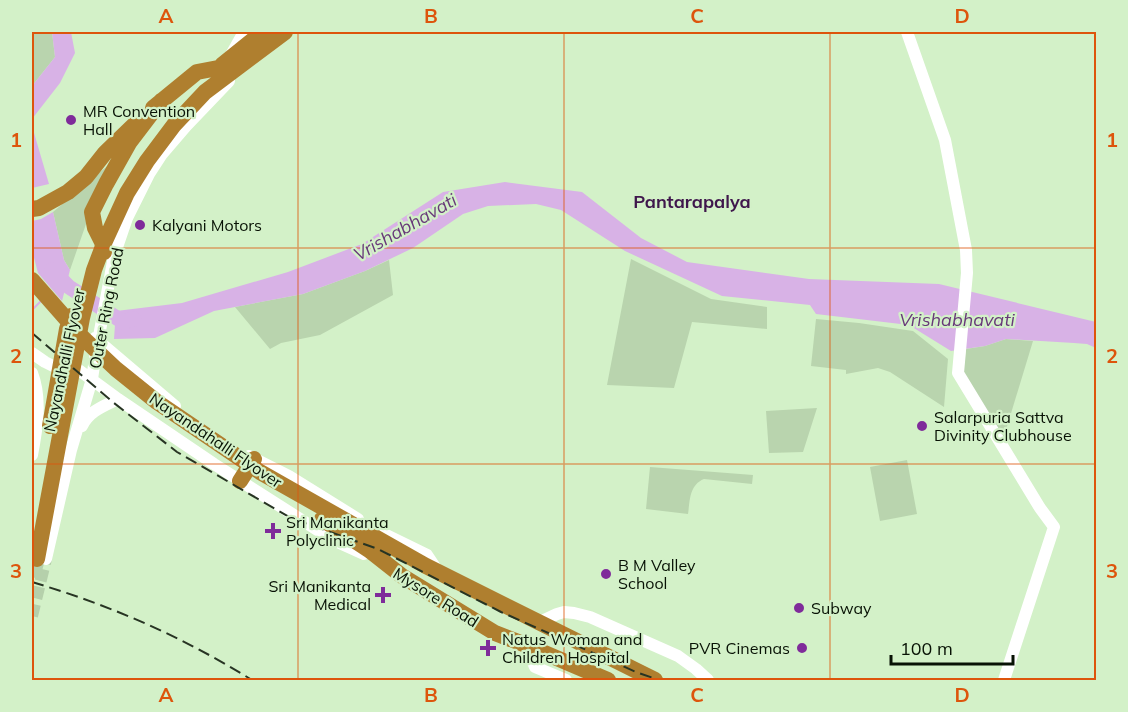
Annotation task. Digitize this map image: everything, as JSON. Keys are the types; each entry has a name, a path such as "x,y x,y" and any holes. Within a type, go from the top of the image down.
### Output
{"highway":[{"name":"Outer Ring Road","path":"143,159 206,92 227,66 263,32"},
{"name":"Outer Ring Road","path":"227,66 285,32"},
{"path":"32,209 39,208 68,192 86,177 105,153 161,101 197,72 227,66"},
{"path":"76,368 95,330 103,293 104,252 92,212 129,143 161,101"},
{"name":"Nayandhalli Flyover","path":"46,507 67,329 94,237 117,190 143,159"},
{"name":"Nayandahalli Flyover","path":"32,280 83,338 116,369 252,473 433,569"},
{"name":"Nayandahalli Flyover","path":"44,291 88,352 154,411 354,540 387,566"},
{"name":"Outer Ring Road","path":"32,522 46,507"},
{"name":"Outer Ring Road","path":"41,559 46,507"},
{"name":"Mysore Road","path":"387,566 495,633 608,681"},
{"name":"Mysore Road","path":"433,569 655,681"}],"street":[{"path":"227,66 244,32"},
{"path":"907,32 945,140 966,250 967,273 958,373 1040,508 1054,527 1004,681"},
{"name":"Outer Ring Road","path":"103,293 127,218 149,174 162,154 186,126 231,79 227,66"},
{"name":"Mysore Road","path":"32,272 44,291 95,330 182,412 227,445 252,473 333,540 387,566"},
{"name":"Outer Ring Road","path":"46,507 70,450 92,379 95,330"},
{"path":"32,353 53,366 76,368"},
{"name":"Mysore Road","path":"76,368 118,399 252,473"},
{"path":"32,374 38,410 33,450"},
{"path":"70,450 85,420 91,414 118,399"},
{"path":"540,622 564,612 590,617 678,656 708,681"},
{"path":"526,645 535,668 566,681"}],"green space":[{"path":"34,32 52,32 55,57 32,86 32,40"},
{"path":"112,162 94,201 70,270 64,260 53,212"},
{"path":"631,259 711,299 767,307 767,329 692,322 674,388 607,385"},
{"path":"389,260 393,295 320,335 281,343 270,349 235,307 303,294"},
{"path":"816,319 913,331 948,359 944,407 890,372 878,368 846,374 846,370 811,366"},
{"path":"1006,339 1033,341 1002,443 963,374 966,349"},
{"path":"817,408 803,452 769,453 766,411"},
{"path":"907,460 917,514 880,521 870,467"},
{"path":"650,467 753,475 752,484 704,479 693,489 688,514 646,509"}],"water":[{"path":"52,32 71,32 75,53 60,83 32,119 32,86 55,57"},
{"path":"32,126 49,184 32,188"},
{"name":"Vrishabhavati","path":"505,182 582,192 641,238 687,262 809,279 939,284 1096,322 1096,348 1087,344 1006,339 985,346 951,351 909,325 816,314 810,305 722,296 625,251 561,210 536,204 488,206 463,214 413,248 365,271 303,294 214,311 155,338 114,339 116,311 182,303 288,272 362,244 443,192"},
{"path":"53,212 64,260 70,270 62,301 38,273 32,250 32,221"}],"waterway":[{"path":"52,270 69,287 123,322 134,319"},
{"path":"32,310 40,302"}],"tunnel":[{"path":"32,577 37,559"},
{"path":"32,616 46,559"}],"railway":[{"path":"32,333 114,403 177,452 291,518 378,549 501,612 659,680"},
{"path":"32,582 90,601 172,636 252,680"}],"place":[{"name":"MR Convention Hall","path":"71,120"},
{"name":"Kalyani Motors","path":"140,225"},
{"name":"Salarpuria Sattva Divinity Clubhouse","path":"922,426"},
{"name":"Sri Manikanta Polyclinic","path":"273,531"},
{"name":"B M Valley School","path":"606,574"},
{"name":"Sri Manikanta Medical","path":"383,595"},
{"name":"Subway","path":"799,608"},
{"name":"Natus Woman and Children Hospital","path":"488,648"},
{"name":"PVR Cinemas","path":"802,648"}],"district":[{"name":"Pantarapalya","path":"692,201"}]}
